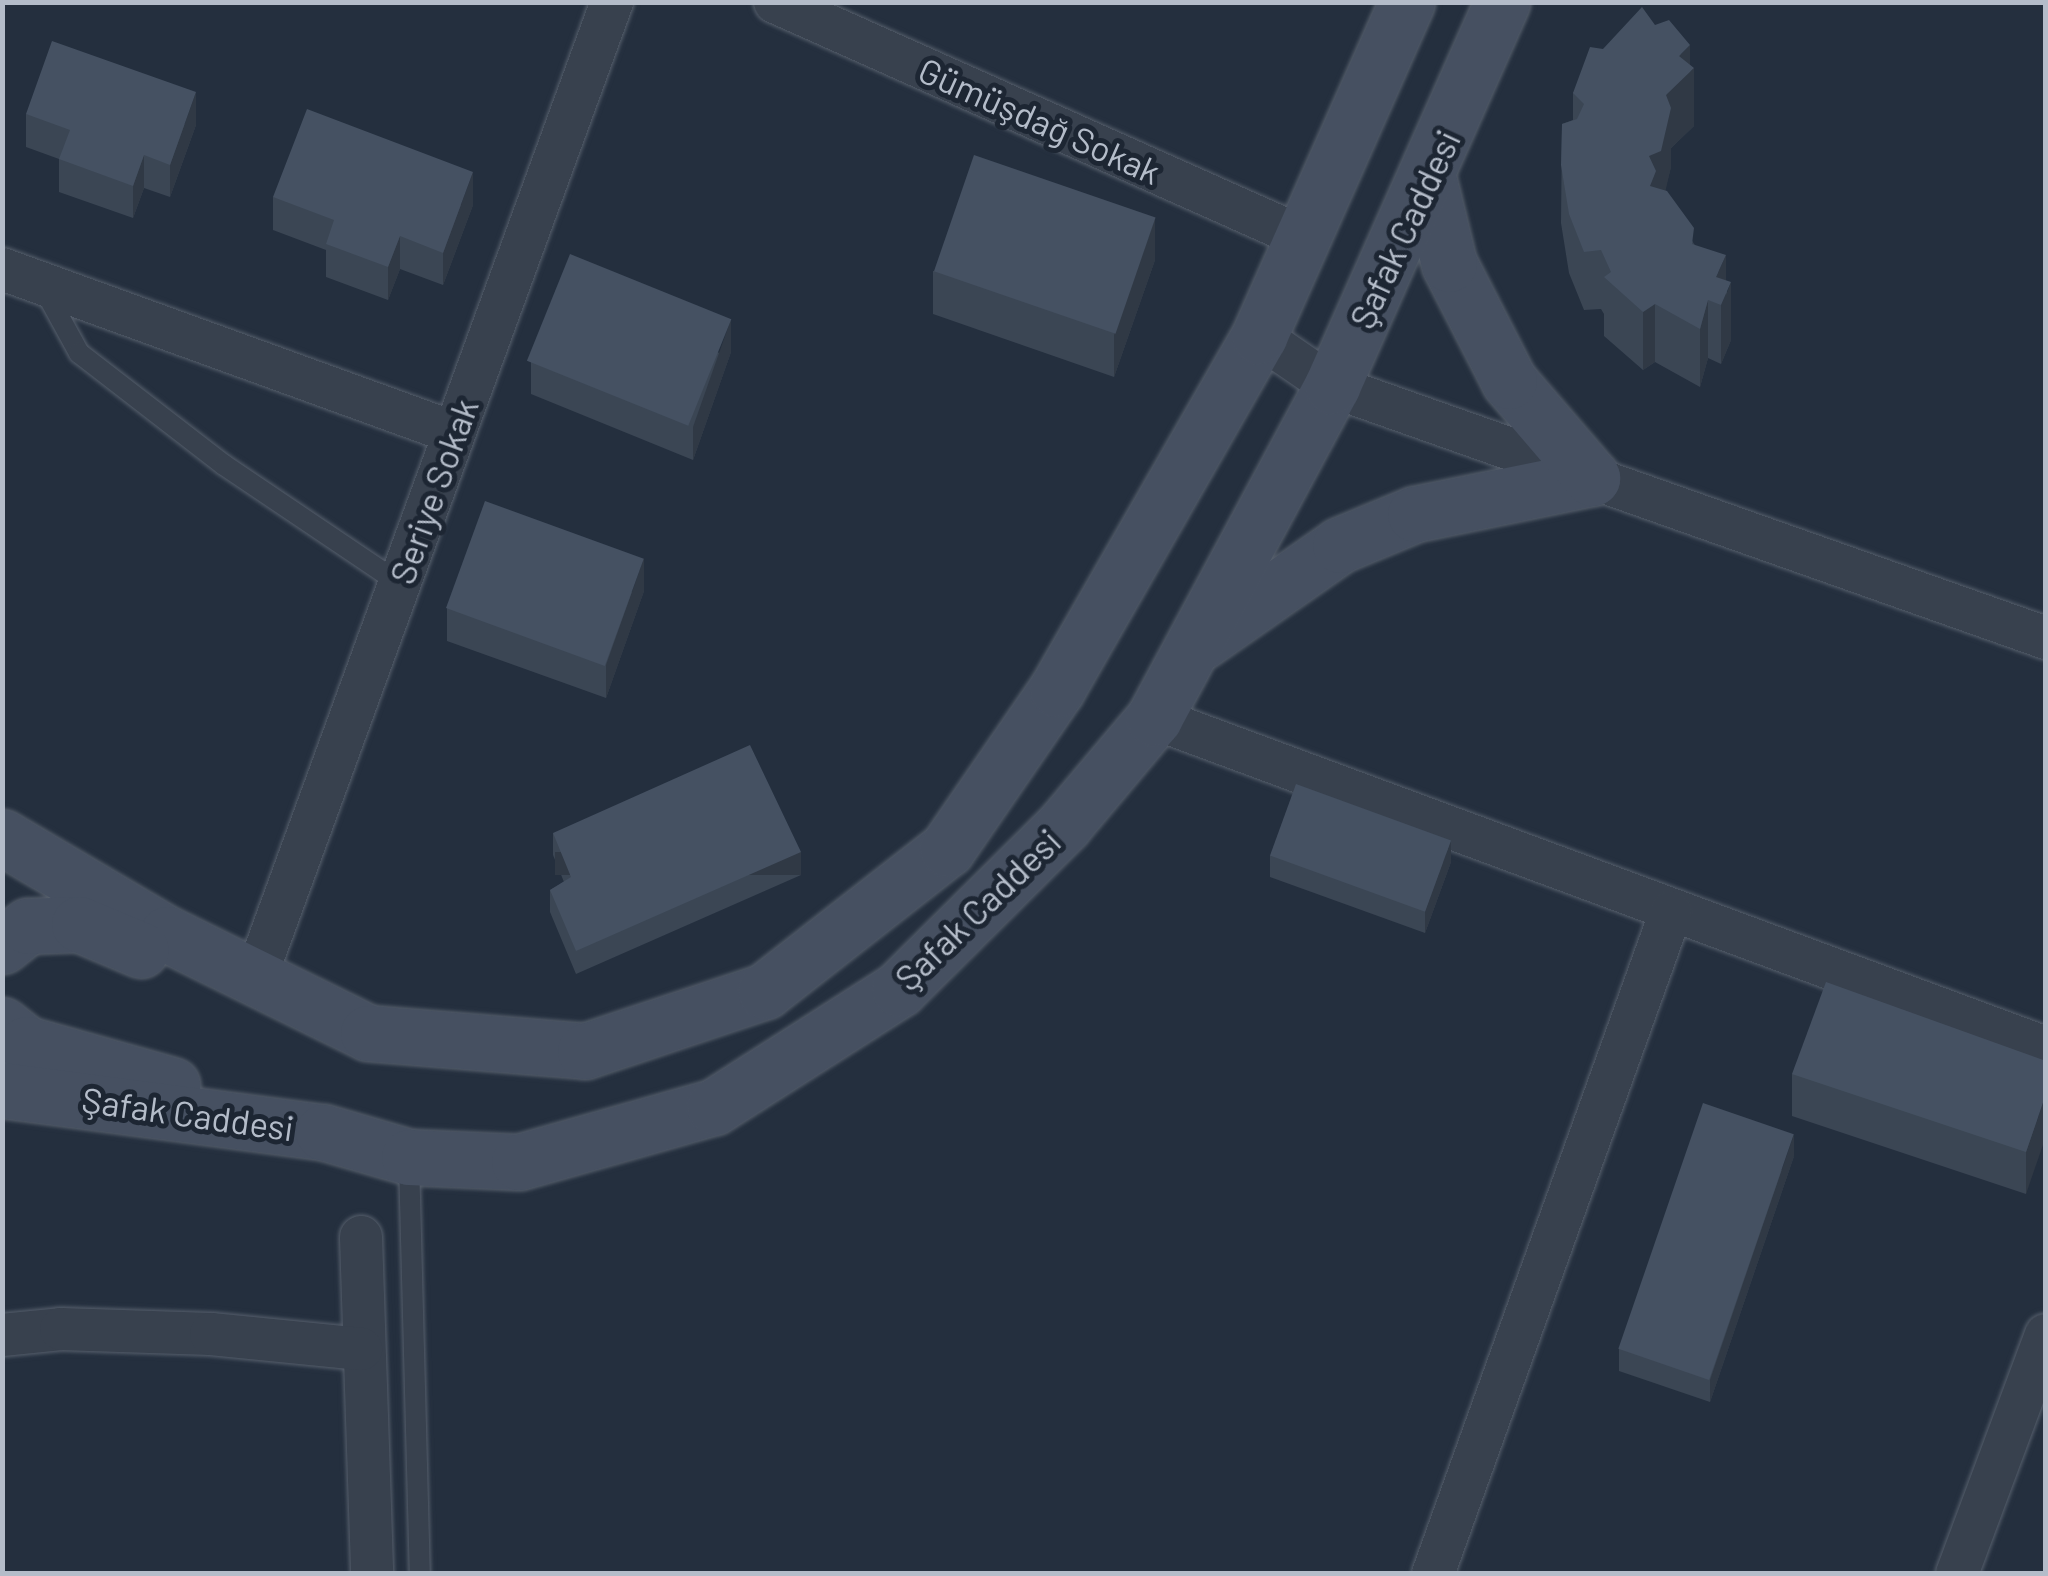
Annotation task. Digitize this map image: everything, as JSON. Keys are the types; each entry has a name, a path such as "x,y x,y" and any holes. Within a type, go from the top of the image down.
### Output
{"main road":[{"name":"Şafak Caddesi","path":"2,837 254,979 368,1032 585,1051 765,992 947,849 1057,690 1260,336 1407,2"},
{"name":"Şafak Caddesi","path":"2,1090 305,1130 409,1157 519,1162 714,1107 899,990 1064,824 1154,718 1332,386 1428,177 1502,2"},
{"path":"1190,650 1340,545 1415,514 1592,478 1509,381 1450,264 1428,177"},
{"path":"2,946 28,926 79,924 162,960 254,979"},
{"path":"2,1026 26,1044 95,1059 305,1130"}],"street":[{"name":"Seriye Sokak","path":"254,979 612,2"},
{"name":"Gümüşdağ Sokak","path":"775,2 1304,238"},
{"path":"22,276 454,434"},
{"path":"1260,336 1332,386 2046,638"},
{"path":"1154,718 2046,1048"},
{"path":"1433,1574 1672,912"},
{"path":"361,1237 361,1349 372,1574"},
{"path":"2,1335 61,1329 192,1334 361,1349"},
{"path":"1957,1574 2046,1335"}],"lane":[{"path":"22,276 79,352 224,464 400,583"},
{"path":"409,1157 420,1574"}],"building":[{"path":"1642,7 1655,25 1669,20 1690,45 1679,56 1694,68 1666,95 1671,108 1661,151 1649,156 1656,171 1650,186 1667,191 1694,228 1692,244 1726,255 1716,277 1731,282 1721,305 1708,300 1700,329 1655,304 1643,312 1604,277 1611,272 1601,250 1584,252 1569,214 1561,165 1562,124 1577,119 1584,104 1573,93 1590,47 1603,49"},
{"path":"52,41 196,92 170,165 144,155 133,186 59,159 70,130 26,114"},
{"path":"307,109 473,172 443,253 400,236 388,267 326,244 334,220 273,197"},
{"path":"974,155 1156,218 1115,334 934,271"},
{"path":"570,254 731,319 688,426 527,361"},
{"path":"485,501 644,559 605,666 446,608"},
{"path":"750,745 801,852 576,951 550,890 571,877 553,833"},
{"path":"1296,784 1451,840 1425,912 1270,855"},
{"path":"1826,982 2046,1061 2046,1094 2026,1152 1792,1074"},
{"path":"1703,1103 1794,1134 1709,1380 1618,1349"}]}
